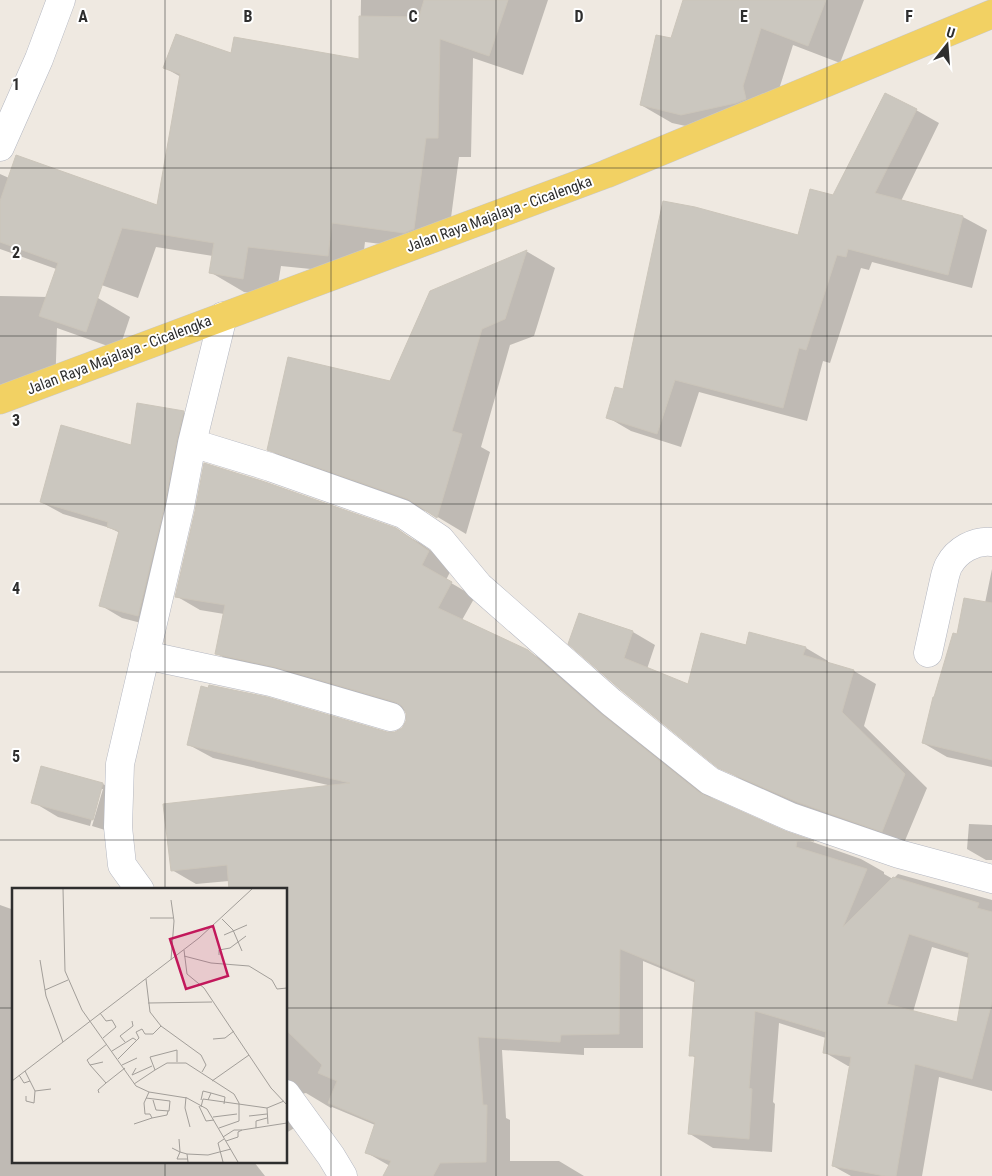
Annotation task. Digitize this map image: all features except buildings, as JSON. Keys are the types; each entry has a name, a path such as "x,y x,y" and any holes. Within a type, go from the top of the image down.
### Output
{"main road":[{"name":"Jalan Raya Majalaya - Cicalengka","path":"0,400 606,174 992,14"}],"street":[{"path":"0,147 39,59 61,0"},
{"path":"139,888 122,865 118,827 120,764 180,507 192,443 223,316"},
{"path":"192,443 270,467 403,514 440,539 478,586 611,702 710,781 791,817 899,854 992,879"},
{"path":"928,653 949,564 961,551 974,543 992,542"},
{"path":"145,655 271,682 392,717"},
{"path":"288,1097 331,1156 343,1176"}]}
